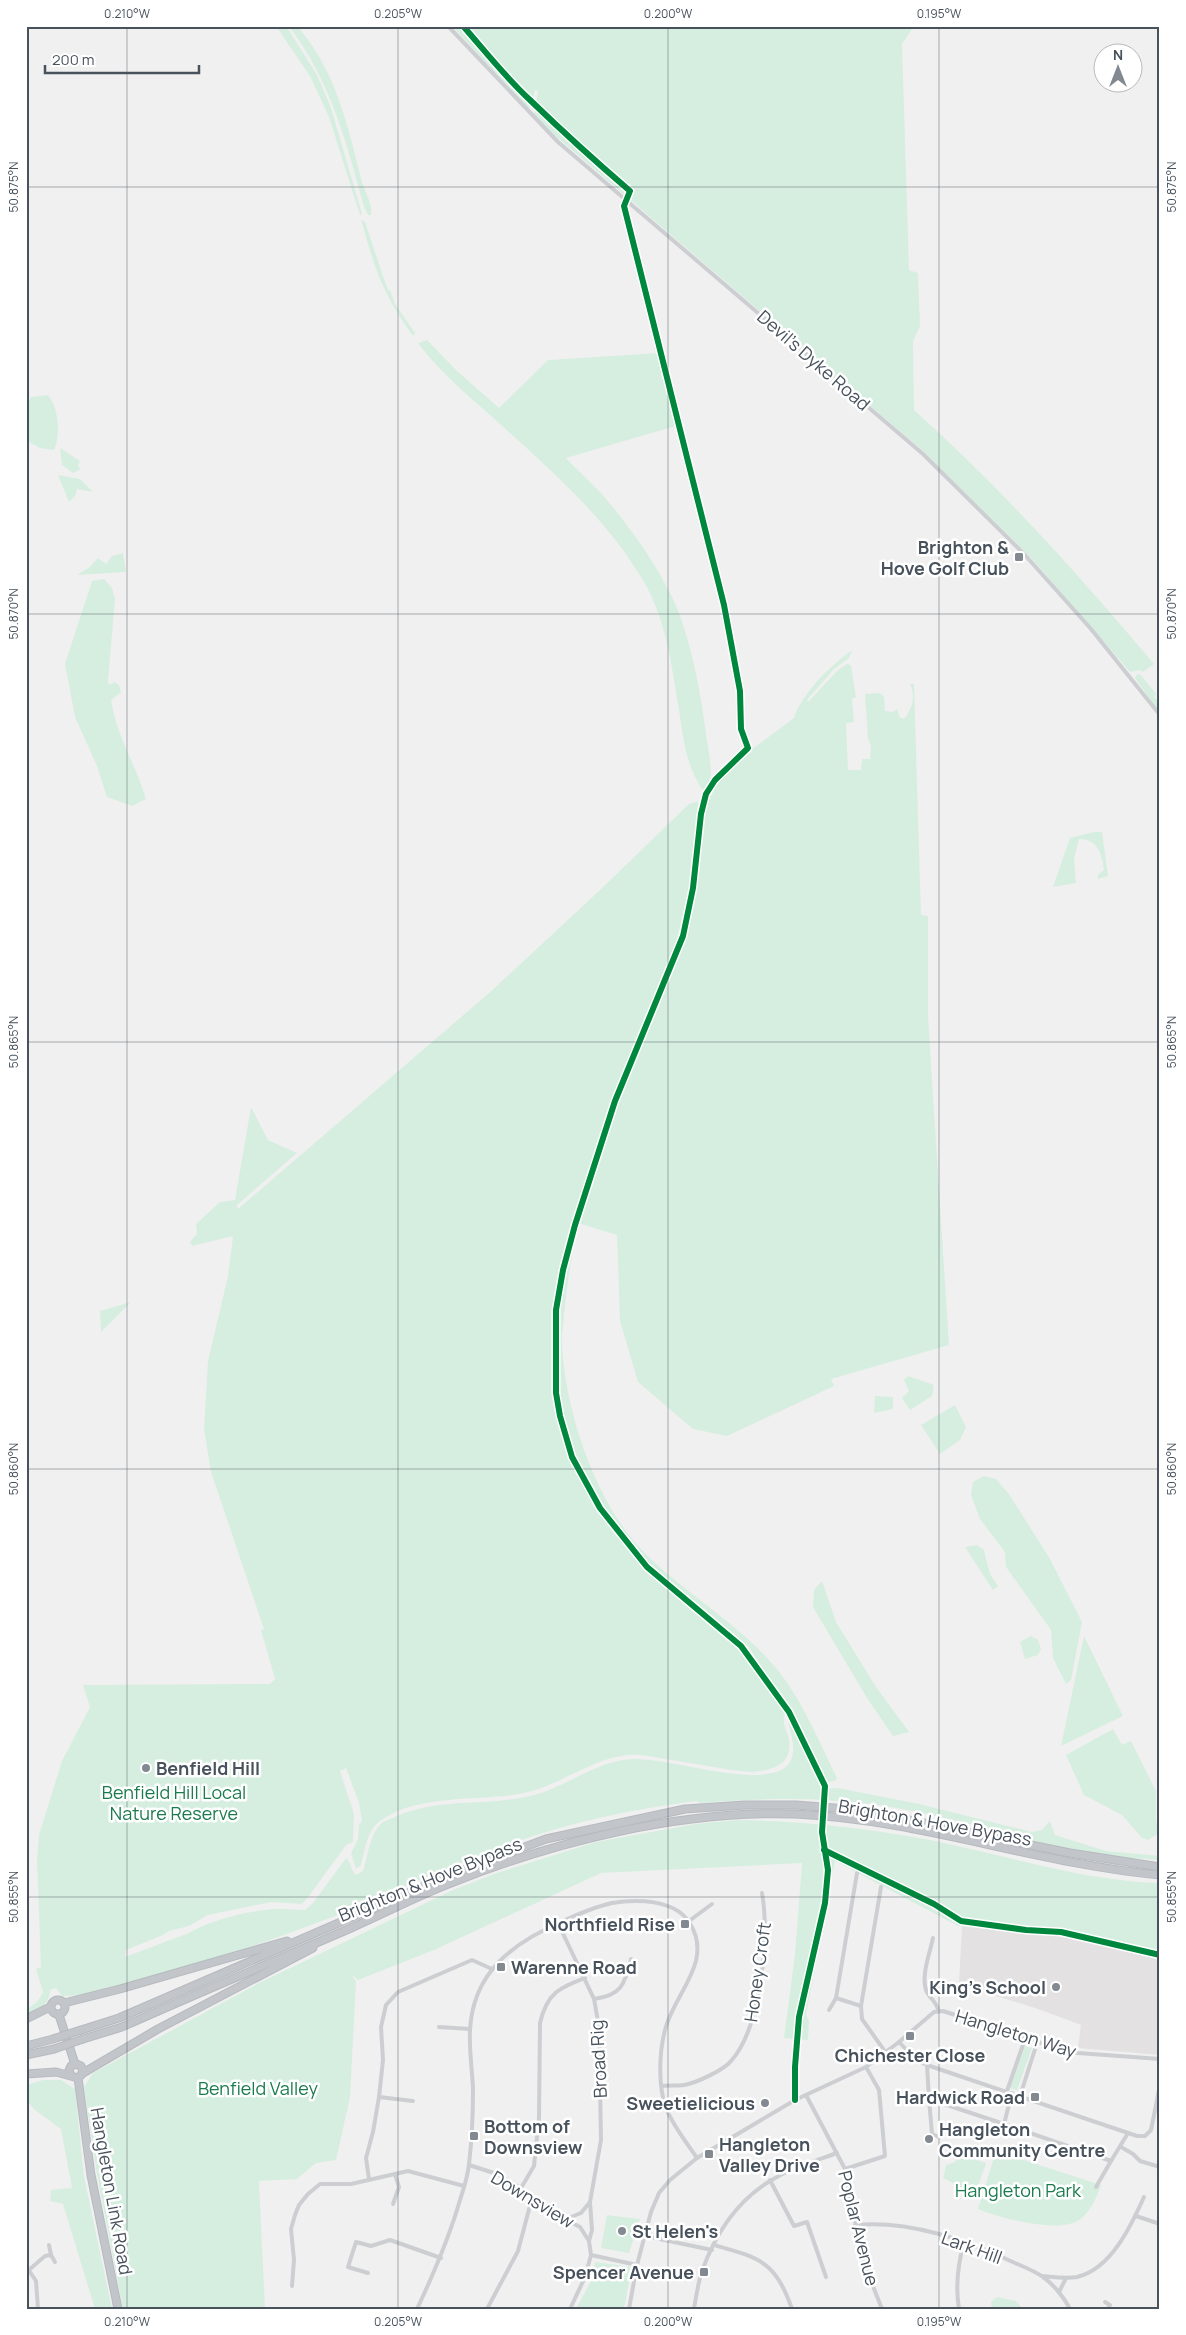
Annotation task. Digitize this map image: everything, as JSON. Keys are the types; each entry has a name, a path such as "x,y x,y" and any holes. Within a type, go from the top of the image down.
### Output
{"highway":[{"name":"Brighton & Hove Bypass","path":"26,2046 119,2018 447,1876 546,1840 685,1809 779,1805 860,1810 1070,1853 1160,1867"},
{"name":"Brighton & Hove Bypass","path":"26,2055 54,2049 122,2027 450,1883 548,1848 685,1818 794,1814 856,1820 1071,1863 1116,1871 1160,1875"},
{"path":"26,2074 56,2072 77,2076 151,2033 350,1928"},
{"path":"26,2019 50,2007 55,2000 64,2003 120,1990 316,1932"},
{"path":"50,2007 53,2013 59,2014 65,2010 64,2003"},
{"path":"59,2014 75,2064"},
{"path":"75,2064 69,2069 77,2076"},
{"path":"75,2064 81,2066 77,2076"},
{"name":"Hangleton Link Road","path":"77,2076 91,2175 118,2309"}],"street":[{"name":"Devil's Dyke Road","path":"448,26 558,142 923,454 1030,561 1091,629 1160,715"},
{"path":"829,2010 836,1998 857,1872"},
{"path":"881,1887 861,2006 862,2019 886,2053"},
{"name":"Honey Croft","path":"662,2086 685,2085 707,2077 730,2063 744,2044 753,2018 765,1936 765,1912 762,1893"},
{"path":"418,2309 441,2258 469,2165 473,2090 470,2029 478,1993 492,1969 515,1946 558,1923 594,1907 626,1901 654,1902 676,1910 688,1920 696,1935 699,1956 665,2028 662,2047 662,2086 666,2109 697,2158"},
{"path":"688,1920 712,1904"},
{"name":"Broad Rig","path":"558,1923 594,1999 599,2027 601,2140 590,2202 592,2230 589,2241"},
{"path":"933,1938 925,1984 938,2010"},
{"path":"369,2179 366,2158 379,2097 383,2060 381,2027 386,2005 398,1992 472,1960 492,1969"},
{"path":"594,1999 616,1994 620,1989 631,1960"},
{"path":"521,2188 534,2166 539,2118 540,2023 544,2008 560,1987 585,1978"},
{"path":"836,1998 861,2006"},
{"name":"Hangleton Way","path":"629,2309 637,2265 651,2212 659,2193 670,2180 697,2158 806,2095 866,2067 900,2042 938,2010 1037,2043 1078,2053 1160,2059"},
{"path":"439,2027 470,2029"},
{"path":"929,2099 1004,2124 1009,2092 1025,2039"},
{"path":"900,2042 916,2060 927,2065 1128,2133 1145,2136 1151,2130 1160,2085"},
{"path":"1020,2096 1037,2043"},
{"path":"927,2065 932,2134 939,2137"},
{"path":"845,2169 886,2156 879,2090 866,2067"},
{"name":"Poplar Avenue","path":"806,2095 845,2169 863,2260 882,2309"},
{"path":"379,2097 413,2101"},
{"path":"1007,2125 1111,2161"},
{"path":"1096,2187 1128,2133"},
{"path":"1121,2147 1140,2161 1160,2167"},
{"path":"694,2309 701,2272 728,2220 739,2206 770,2180 837,2153"},
{"name":"Downsview","path":"469,2165 497,2174 521,2188 550,2212 580,2228 589,2241 591,2255"},
{"path":"292,2286 294,2260 291,2229 299,2205 320,2184 351,2184 408,2171 464,2186"},
{"path":"393,2204 399,2187 395,2174"},
{"path":"770,2180 794,2226 807,2222 826,2277"},
{"path":"1042,2276 1066,2278 1087,2274 1099,2265 1115,2249 1136,2216 1144,2197"},
{"path":"487,2309 518,2251 532,2198"},
{"path":"566,2219 581,2213 590,2202"},
{"path":"1136,2216 1160,2224"},
{"name":"Lark Hill","path":"855,2225 895,2225 922,2229 964,2242 1042,2276 1059,2292 1070,2309"},
{"path":"645,2236 749,2255 766,2264 778,2278 792,2309"},
{"path":"368,2273 348,2267 356,2242 371,2246 390,2240 441,2258"},
{"path":"959,2309 957,2282 959,2260 964,2242"},
{"path":"49,2244 51,2255 55,2262"},
{"path":"38,2309 36,2280 28,2267 45,2256 51,2255"},
{"path":"570,2309 586,2278 591,2255 637,2265"},
{"path":"1059,2292 1066,2278"},
{"path":"1106,2302 1110,2307"}],"shaded area":[{"name":"King's School","path":"962,1926 1053,1935 1160,1958 1160,2055 1078,2048 1081,2025 959,1984"}],"green space":[{"path":"276,26 285,26 317,75 331,108 362,214 360,215 329,117 310,76"},
{"path":"289,26 297,26 322,61 331,80 346,120 362,182 370,203 371,215 368,215 364,207 336,113 316,69 304,47"},
{"path":"452,26 914,26 902,44 909,270 918,273 920,326 913,341 914,410 1008,501 1097,598 1154,664 1143,672 1139,670 1130,672 1031,558 923,451 551,132 534,115 538,91 535,90 531,107 527,108"},
{"path":"361,219 365,222 388,290 390,290 395,304 415,333 413,336 394,307 381,280 370,252"},
{"path":"427,340 456,370 499,408 548,360 660,353 662,378 668,383 679,425 566,458 620,516 652,561 672,597 684,628 694,664 701,701 711,771 705,790 702,789 697,780 689,761 663,628 652,597 644,582 613,537 578,497 436,365 418,343"},
{"path":"48,395 55,407 58,422 58,437 54,450 40,448 29,442 27,431 26,413 31,397"},
{"path":"60,448 80,461 78,466 81,469 73,473 62,465"},
{"path":"58,475 80,479 93,492 77,489 75,496 69,502"},
{"path":"123,553 126,572 77,575 90,567 98,558 106,564 112,556"},
{"path":"104,579 112,588 115,599 108,681 109,685 114,682 119,685 121,692 111,700 117,725 146,799 132,806 107,797 97,766 75,717 65,664 92,581"},
{"path":"852,650 849,658 834,669 807,700 808,702 838,670 847,664 851,665 856,698 852,698 854,722 846,723 848,770 861,770 862,759 870,759 871,746 868,739 865,694 880,693 884,697 885,711 893,712 897,709 900,718 905,718 912,702 913,693 910,684 914,684 921,915 928,916 928,1016 949,1345 831,1379 834,1386 727,1436 693,1429 638,1382 620,1321 617,1235 578,1223 617,1103 684,936 695,881 703,814 718,780 748,752 794,718 810,689 835,663"},
{"path":"1137,674 1141,675 1156,694 1154,697 1160,703 1160,713 1135,678"},
{"name":"Benfield Hill Local Nature Reserve","path":"698,801 696,843 691,879 675,949 648,1011 613,1101 588,1173 557,1281 554,1313 554,1394 558,1416 575,1465 591,1499 609,1526 645,1569 738,1645 785,1713 784,1723 789,1739 788,1755 780,1765 774,1768 752,1772 628,1755 601,1761 551,1784 524,1793 431,1802 412,1806 395,1812 376,1825 367,1841 361,1865 356,1869 351,1853 358,1839 359,1824 362,1821 359,1803 346,1768 340,1771 354,1814 353,1842 346,1845 302,1904 271,1902 208,1915 189,1926 169,1931 126,1950 125,1957 230,1917 274,1909 305,1910 313,1903 346,1858 356,1875 363,1871 372,1838 383,1822 414,1810 448,1804 517,1799 534,1795 559,1786 595,1768 620,1760 649,1760 752,1775 769,1774 783,1769 792,1758 793,1752 787,1717 816,1771 823,1789 838,1788 919,1804 1032,1832 1042,1830 1050,1821 1055,1835 1106,1851 1160,1856 1160,1860 1087,1853 928,1814 855,1802 766,1799 700,1803 696,1801 602,1817 533,1836 358,1905 357,1908 187,1968 87,1994 62,1996 56,1988 50,1990 46,2003 26,2017 26,2010 38,2001 43,1992 36,1969 41,1967 37,1860 39,1835 62,1761 90,1707 83,1685 270,1684 275,1679 261,1630 264,1629 211,1472 204,1429 208,1361 228,1276 233,1236 192,1246 190,1242 197,1234 196,1224 220,1202 235,1200 251,1107 268,1140 297,1153 237,1205 238,1209 489,993 689,804"},
{"path":"1102,832 1108,876 1098,879 1098,875 1104,870 1100,853 1091,842 1079,839 1074,859 1076,883 1053,887 1070,838"},
{"path":"577,1228 566,1292 562,1333 564,1370 576,1425 585,1453 597,1480 610,1506 641,1549 672,1578 754,1645 780,1673 790,1686 807,1716 837,1778 835,1781 828,1782 824,1780 791,1713 748,1646 661,1576 640,1555 603,1509 575,1455 561,1410 558,1392 558,1325 562,1287"},
{"path":"131,1302 101,1332 100,1311"},
{"path":"908,1376 934,1385 932,1396 910,1410 902,1398 909,1391 904,1380"},
{"path":"875,1396 893,1397 893,1409 874,1413"},
{"path":"955,1405 966,1427 960,1440 940,1454 921,1425"},
{"path":"984,1476 996,1479 1009,1494 1050,1559 1082,1622 1071,1680 1066,1684 1053,1658 1051,1630 1006,1567 1005,1552 980,1519 971,1495 973,1482"},
{"path":"977,1545 984,1550 990,1574 998,1586 993,1590 965,1547"},
{"path":"822,1581 836,1622 876,1687 909,1732 893,1736 867,1698 813,1607 814,1590"},
{"path":"1031,1636 1038,1640 1041,1649 1038,1655 1025,1659 1020,1642"},
{"path":"1084,1636 1123,1716 1061,1746"},
{"path":"1113,1729 1122,1745 1131,1741 1156,1791 1156,1821 1160,1832 1148,1840 1142,1838 1122,1815 1084,1795 1066,1755"},
{"name":"Benfield Valley","path":"738,1820 812,1824 886,1832 963,1847 1075,1873 1103,1878 1160,1883 1160,1958 1053,1935 958,1926 835,1861 806,2015 809,2021 808,2040 784,2038 795,1954 802,1863 601,1873 434,1950 358,1980 352,1975 356,1982 350,2097 336,2160 316,2163 297,2179 259,2181 265,2309 123,2309 97,2174 84,2087 93,2073 259,1983 453,1890 494,1874 596,1842 695,1824"},
{"path":"1025,2046 1032,2048 1017,2090 1010,2088"},
{"path":"43,2080 61,2080 75,2089 84,2177 112,2309 95,2309 63,2204 50,2201 51,2190 72,2188 61,2129 35,2110 26,2100 26,2085"},
{"name":"Hangleton Park","path":"996,2151 1101,2185 1095,2200 1087,2213 1079,2220 1070,2224 1057,2225 1044,2225 1014,2220 978,2209"},
{"path":"959,2154 986,2163 975,2195 943,2178 946,2165 955,2162"},
{"path":"607,2215 640,2219 629,2253 601,2248"},
{"path":"595,2262 632,2267 624,2309 576,2309 591,2281"},
{"path":"997,2297 1016,2301 1023,2309 992,2309 991,2302"}],"cycle path":[{"path":"463,26 521,92 630,191 624,206 724,605 740,691 741,729 748,748 715,780 706,794 701,814 693,888 683,936 615,1101 575,1225 563,1270 556,1310 556,1393 560,1416 572,1457 600,1508 647,1567 741,1646 789,1712 825,1786 822,1832 828,1870 825,1903 799,2017 795,2067 795,2100"},
{"path":"824,1850 934,1904 961,1921 1026,1930 1061,1932 1160,1955"}],"place":[{"name":"Brighton & Hove Golf Club","path":"1019,557"},
{"name":"Benfield Hill","path":"146,1768"},
{"name":"Northfield Rise","path":"685,1924"},
{"name":"Warenne Road","path":"501,1967"},
{"name":"King's School","path":"1056,1987"},
{"name":"Chichester Close","path":"910,2036"},
{"name":"Hardwick Road","path":"1035,2097"},
{"name":"Sweetielicious","path":"765,2103"},
{"name":"Bottom of Downsview","path":"474,2136"},
{"name":"Hangleton Community Centre","path":"929,2139"},
{"name":"Hangleton Valley Drive","path":"709,2154"},
{"name":"St Helen's","path":"622,2231"},
{"name":"Spencer Avenue","path":"704,2272"}]}
